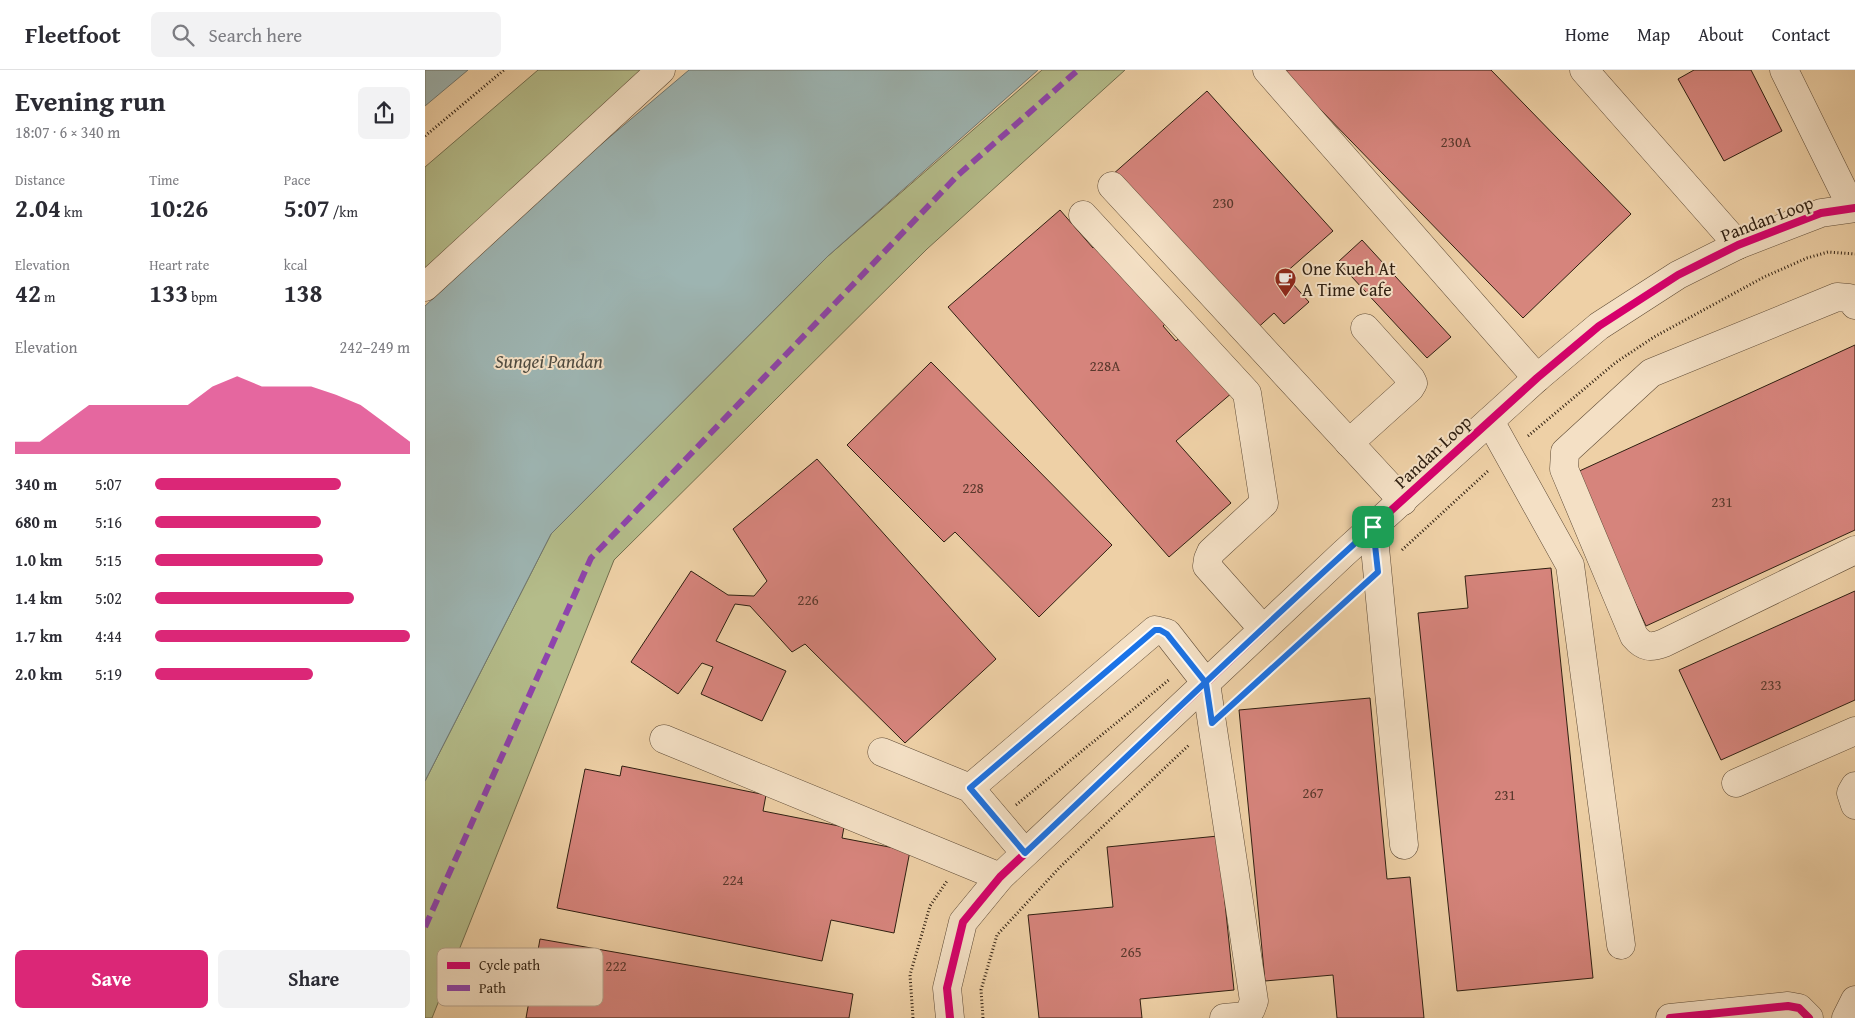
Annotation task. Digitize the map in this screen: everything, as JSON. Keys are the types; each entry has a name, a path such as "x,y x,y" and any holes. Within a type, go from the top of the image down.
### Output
{"street":[{"path":"425,287 661,70"},
{"path":"1267,70 1537,378"},
{"path":"1584,70 1738,245"},
{"path":"1783,70 1854,208"},
{"path":"1112,186 1403,501"},
{"name":"Pandan Loop","path":"950,1018 947,988 963,922 1000,877 1263,629 1489,421 1599,326 1678,275 1738,245 1821,213 1854,208"},
{"path":"1083,214 1247,393 1263,503 1211,552 1207,559 1207,566 1263,629"},
{"path":"1855,304 1849,298 1837,297 1651,373 1565,452 1564,461 1564,469 1634,636 1640,644 1647,647 1664,643 1855,550"},
{"path":"1349,443 1410,388 1413,383 1411,378 1365,328"},
{"path":"1489,421 1570,565 1621,946"},
{"path":"1373,527 1404,845"},
{"path":"970,788 1155,630 1160,630 1167,634 1206,683 1254,1001 1246,1016 1224,1018"},
{"path":"1736,783 1855,731"},
{"path":"664,739 1000,877"},
{"path":"882,752 970,788 1025,853"},
{"path":"1855,786 1851,794 1855,805"},
{"path":"1846,1018 1855,1000"},
{"path":"1670,1018 1788,1006 1799,1008 1809,1018"}],"path":[{"path":"425,136 504,70"},
{"path":"983,1018 981,990 997,935 1060,867 1212,723 1507,453 1615,363 1654,337 1764,277 1807,258 1828,252 1855,254"},
{"path":"913,1018 910,975 930,906 960,861"}],"green space":[{"path":"538,70 661,70 425,287 425,167"},
{"path":"1042,70 1125,70 927,249 614,560 460,948 437,948 437,1005 432,1018 425,1018 425,781 551,534 828,256"}],"water":[{"path":"425,70 468,70 425,106"},
{"name":"Sungei Pandan","path":"689,70 1038,70 828,256 551,534 425,781 425,306 592,152"}],"building":[{"path":"1282,70 1491,70 1631,214 1523,318"},
{"path":"1694,70 1751,70 1782,131 1724,161 1678,79"},
{"path":"1207,91 1333,231 1284,274 1309,302 1284,324 1274,313 1253,332 1112,175"},
{"path":"1060,210 1093,248 1104,238 1173,317 1163,326 1176,341 1183,335 1233,392 1176,441 1231,503 1169,557 948,307"},
{"path":"1362,240 1451,337 1427,358 1338,262"},
{"path":"1855,345 1855,530 1646,626 1575,473"},
{"path":"931,362 1112,545 1039,617 955,532 944,542 847,445"},
{"path":"817,459 996,659 905,743 805,644 792,652 750,606 735,604 716,641 786,671 762,721 701,694 713,667 702,663 678,694 631,662 691,571 728,595 754,596 767,581 733,529"},
{"path":"1551,568 1593,978 1457,991 1418,613 1468,608 1465,576"},
{"path":"1855,591 1855,700 1721,760 1679,670"},
{"path":"1370,698 1387,879 1410,877 1424,1018 1337,1018 1333,975 1265,981 1239,710"},
{"path":"622,766 766,795 763,811 844,827 842,838 910,851 894,933 831,920 822,961 557,908 585,769 620,776"},
{"path":"1218,836 1234,990 1140,999 1142,1018 1039,1018 1028,915 1113,907 1107,847"},
{"path":"540,939 591,948 538,948"},
{"path":"603,950 853,994 849,1018 526,1018 528,1006 603,1006"}],"marked path":[{"path":"425,927 591,558 958,175 1078,70"}],"cycle path":[{"path":"950,1018 947,988 963,922 1000,877 1343,554 1537,378 1599,326 1678,275 1738,245 1821,213 1855,208"},
{"path":"1670,1018 1788,1006 1799,1008 1809,1018"}],"place":[{"name":"One Kueh At A Time Cafe","path":"1286,298"}],"route":[{"path":"1373,527 1305,589 1235,656 1206,683 1070,811 1025,853 970,788 1155,630 1160,630 1167,634 1206,683 1212,723 1378,572 1373,527"}]}
